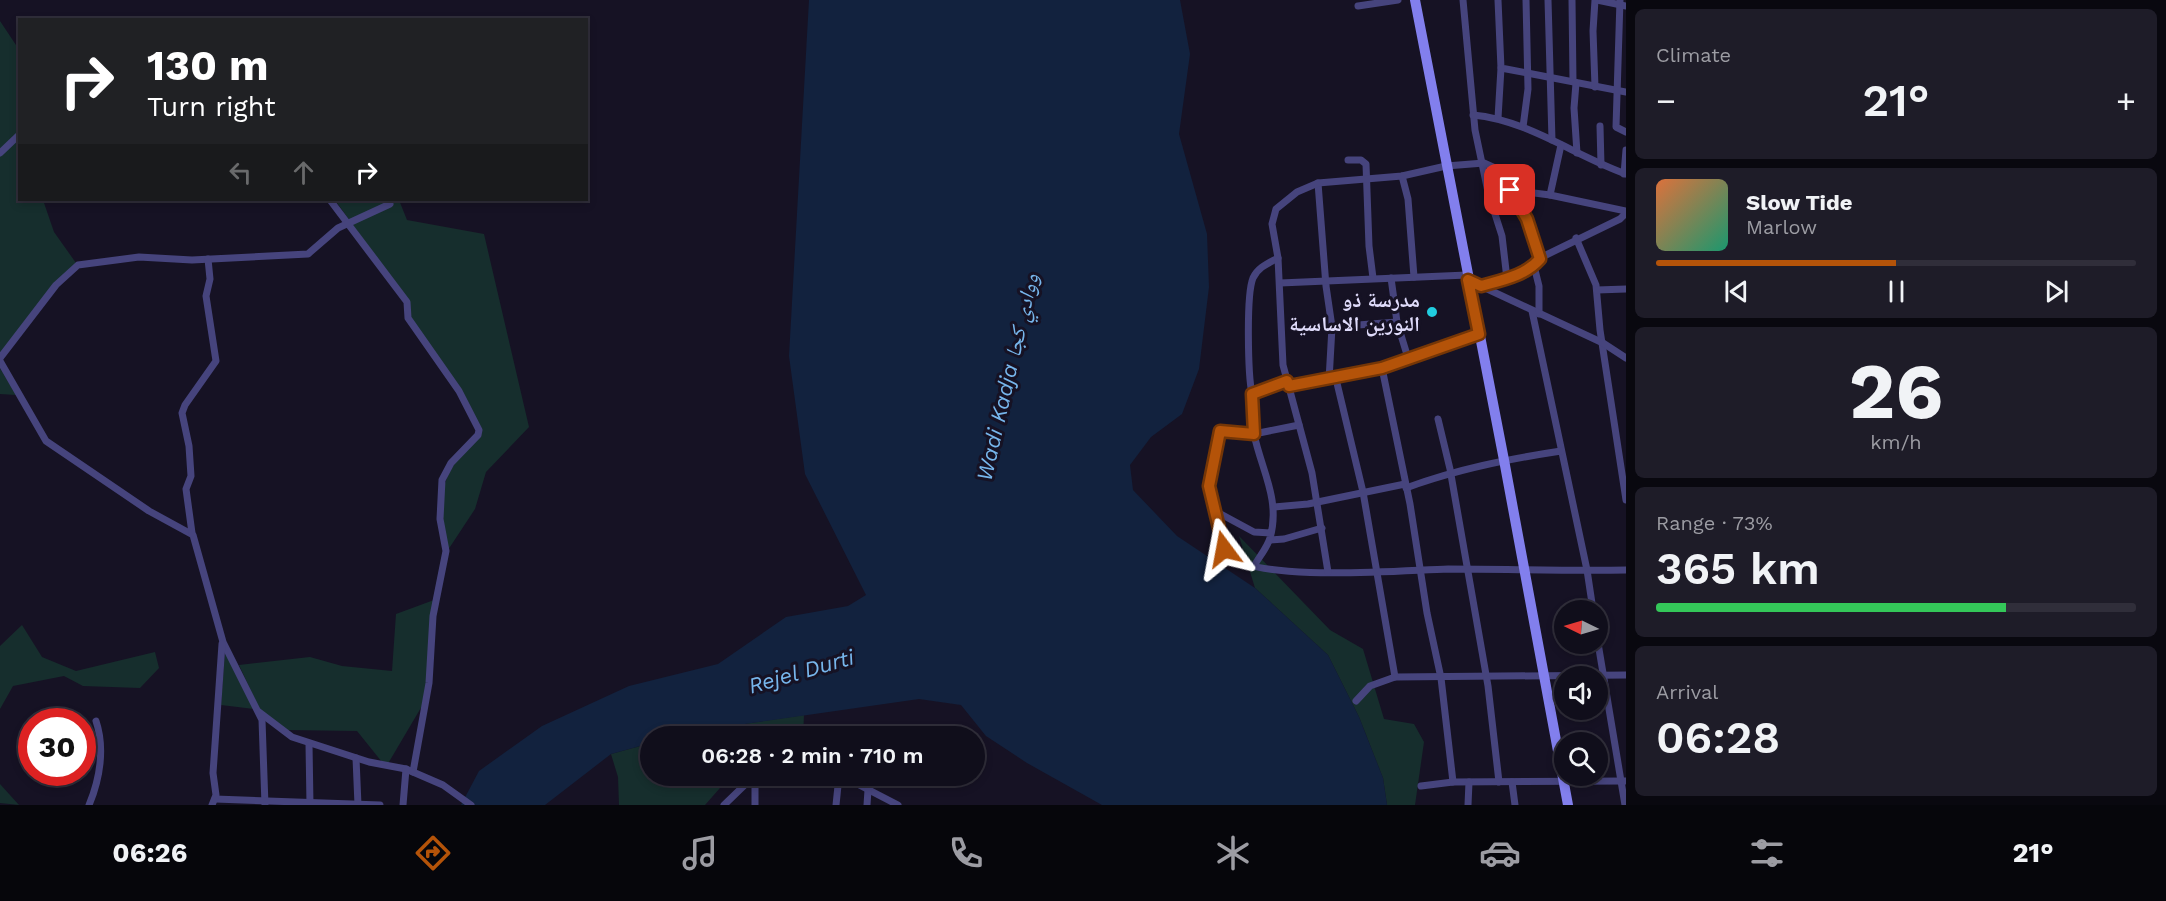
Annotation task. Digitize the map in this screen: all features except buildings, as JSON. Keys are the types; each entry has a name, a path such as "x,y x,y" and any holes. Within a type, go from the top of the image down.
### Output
{"main road":[{"path":"1415,0 1504,460 1554,734"},
{"path":"1564,786 1568,805"}],"street":[{"path":"1358,6 1398,0"},
{"path":"1463,0 1473,116 1488,192 1502,236 1507,279"},
{"path":"1498,0 1501,68 1498,118"},
{"path":"1522,127 1527,110 1526,0"},
{"path":"1548,0 1552,141"},
{"path":"1572,0 1577,153"},
{"path":"1595,87 1593,31 1596,0 1622,4 1622,91 1616,127 1626,135"},
{"path":"1501,68 1622,91"},
{"path":"1473,116 1498,118 1522,127 1625,174 1626,150"},
{"path":"1600,126 1601,165"},
{"path":"0,153 18,136"},
{"path":"1551,195 1561,145"},
{"path":"1348,160 1365,161 1369,246 1373,278"},
{"path":"1328,572 1317,501 1281,349 1280,283 1272,224 1276,209 1297,192 1318,183 1402,176 1446,166 1484,163 1495,168 1527,219 1540,259"},
{"path":"1402,176 1408,199 1414,277"},
{"path":"1318,183 1332,327 1333,380 1363,492 1375,572 1395,676"},
{"path":"1481,286 1507,279 1534,266 1540,259 1576,238 1620,219 1626,212 1551,195 1510,190"},
{"path":"331,201 407,302 408,318 459,391 479,430 478,435 451,464 442,480 440,519 446,551 433,616 429,683 413,772"},
{"path":"192,533 149,510 46,441 0,359 56,285 78,265 139,257 208,259 308,254 329,234 390,204"},
{"path":"1576,238 1597,290 1626,500"},
{"path":"1254,566 1270,537 1274,507 1254,434 1248,344 1252,283 1260,268 1278,258"},
{"path":"208,259 210,279 206,296 216,361 185,405 182,413 189,446 191,476 186,489 192,533 223,642 264,730 265,804"},
{"path":"1534,266 1539,286 1536,313 1592,600"},
{"path":"1280,283 1373,278 1468,278 1536,313 1603,343 1626,358"},
{"path":"1391,278 1397,322 1408,358"},
{"path":"1597,290 1626,289"},
{"path":"1332,327 1397,322"},
{"path":"1252,394 1288,384 1333,380 1382,368 1479,334"},
{"path":"1382,368 1441,678 1453,782"},
{"path":"1438,419 1451,473 1486,676 1499,782"},
{"path":"1299,425 1254,434 1220,431 1218,434 1209,486 1228,555 1242,563 1328,572 1468,569 1626,570"},
{"path":"1274,507 1406,486 1504,460 1561,451"},
{"path":"1215,511 1254,532 1270,537 1284,539 1322,528"},
{"path":"223,642 213,773 214,802 380,805"},
{"path":"1356,701 1370,686 1395,676 1441,678 1554,675"},
{"path":"1608,675 1626,675"},
{"path":"1608,705 1623,781 1625,805"},
{"path":"257,711 292,737 356,758 406,768 452,790 471,805"},
{"path":"89,805 96,788 102,745 96,721"},
{"path":"309,744 310,804"},
{"path":"356,758 358,804"},
{"path":"403,805 406,768"},
{"path":"1608,781 1623,781"},
{"path":"1421,786 1453,782 1554,782"},
{"path":"1468,805 1469,782"},
{"path":"1512,782 1515,805"},
{"path":"724,805 744,786"},
{"path":"755,786 755,805"},
{"path":"836,805 839,786"},
{"path":"860,786 898,805"},
{"path":"867,805 868,790"}],"green space":[{"path":"0,21 18,48 18,132 0,150"},
{"path":"18,137 18,201 43,201 54,232 76,263 0,355 0,154"},
{"path":"336,201 399,201 407,220 484,234 529,427 486,472 475,509 448,550 442,511 445,484 457,460 480,430 409,318 408,302"},
{"path":"0,368 16,395 0,394"},
{"path":"1239,536 1330,630 1363,649 1384,719 1414,724 1424,742 1415,805 1387,805 1383,778 1359,717 1328,655 1255,588"},
{"path":"434,600 428,678 422,706 386,767 357,731 286,730 260,710 239,665 310,657 342,666 392,671 396,614"},
{"path":"22,625 42,657 76,671 155,652 159,668 140,688 83,686 64,676 13,686 0,709 0,646"},
{"path":"225,651 254,709 221,705"},
{"path":"804,715 803,726 730,726"},
{"path":"640,746 640,786 722,786 705,805 619,805 618,777 611,754"},
{"path":"0,784 19,805 0,803"}],"water":[{"path":"809,0 1180,0 1190,54 1179,134 1207,234 1209,287 1199,369 1182,414 1151,437 1130,465 1133,490 1177,536 1255,588 1328,655 1359,717 1383,778 1387,805 1102,805 1027,763 986,736 985,726 978,726 961,705 919,699 731,726 640,726 640,746 611,754 545,805 461,805 479,771 542,726 629,686 718,664 786,617 848,606 866,595 805,474 789,356"}],"place":[{"name":"مدرسة ذو النورين الاساسية","path":"1432,312"}],"route":[{"path":"1224,549 1209,486 1220,431 1254,434 1252,394 1263,389 1287,381 1289,386 1329,381 1382,368 1479,334 1468,280 1481,286 1507,279 1534,266 1540,259 1532,242 1527,219 1510,190"}],"water label":[{"name":"Wadi Kadja ووادي كجا","path":"1007,377"},
{"name":"Rejel Durti","path":"801,671"}]}
